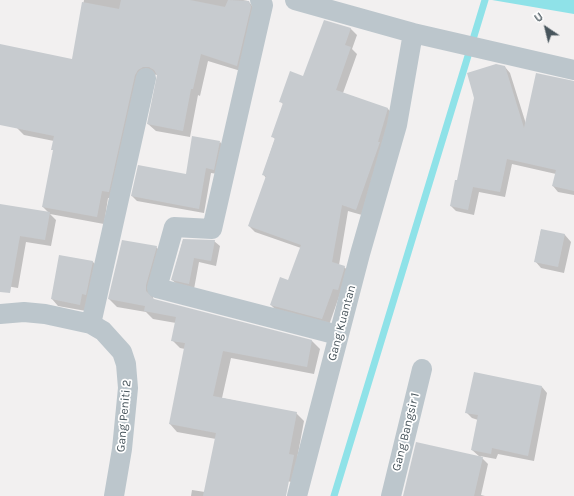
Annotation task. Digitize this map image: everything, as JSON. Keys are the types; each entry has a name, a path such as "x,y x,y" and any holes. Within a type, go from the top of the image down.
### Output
{"street":[{"path":"260,0 262,5 212,229 174,227 157,288 338,335"},
{"path":"295,0 413,33 574,70"},
{"name":"Gang Kuantan","path":"297,496 338,335 397,126 413,33"},
{"path":"90,324 146,78"},
{"name":"Gang Peniti 2","path":"0,314 24,312 45,314 90,324 103,331 118,346 124,358 128,376 122,449 114,496"},
{"name":"Gang Bangsir 1","path":"391,496 422,369"}],"water":[{"path":"492,0 574,0 574,14"}],"building":[{"path":"121,0 190,0 225,7 228,0 249,1 251,7 237,66 201,54 193,89 191,89 183,131 147,124 157,75 154,70 149,67 143,67 138,70 135,75 109,192 102,191 97,217 42,207 53,150 51,150 54,136 0,125 0,44 72,59 82,2 119,9"},
{"path":"324,20 351,28 345,45 351,47 336,90 388,108 378,142 380,142 356,210 342,205 332,262 345,266 338,290 333,289 322,319 270,305 280,277 288,280 301,245 248,226 266,176 262,175 275,138 271,137 283,103 279,102 290,71 303,76"},
{"path":"496,64 505,66 524,128 536,73 574,81 574,191 552,186 556,170 507,159 500,192 473,187 468,210 450,206 474,98 467,73"},
{"path":"192,136 220,141 214,170 206,168 199,209 131,196 138,165 186,174"},
{"path":"0,204 50,212 45,240 20,236 10,293 0,292"},
{"path":"541,229 565,234 558,267 534,262"},
{"path":"183,239 215,240 211,261 194,258 189,284 171,280"},
{"path":"122,240 157,246 146,285 146,291 154,299 312,340 307,367 223,351 213,396 297,412 289,454 294,455 286,496 203,496 216,433 169,424 185,343 171,341 176,317 144,311 145,306 108,299"},
{"path":"59,255 93,261 86,295 82,294 80,305 51,299"},
{"path":"474,372 542,386 528,456 492,448 491,454 471,450 478,415 465,413"},
{"path":"416,442 483,457 474,496 403,496"}],"waterway":[{"path":"334,496 485,0"}]}
